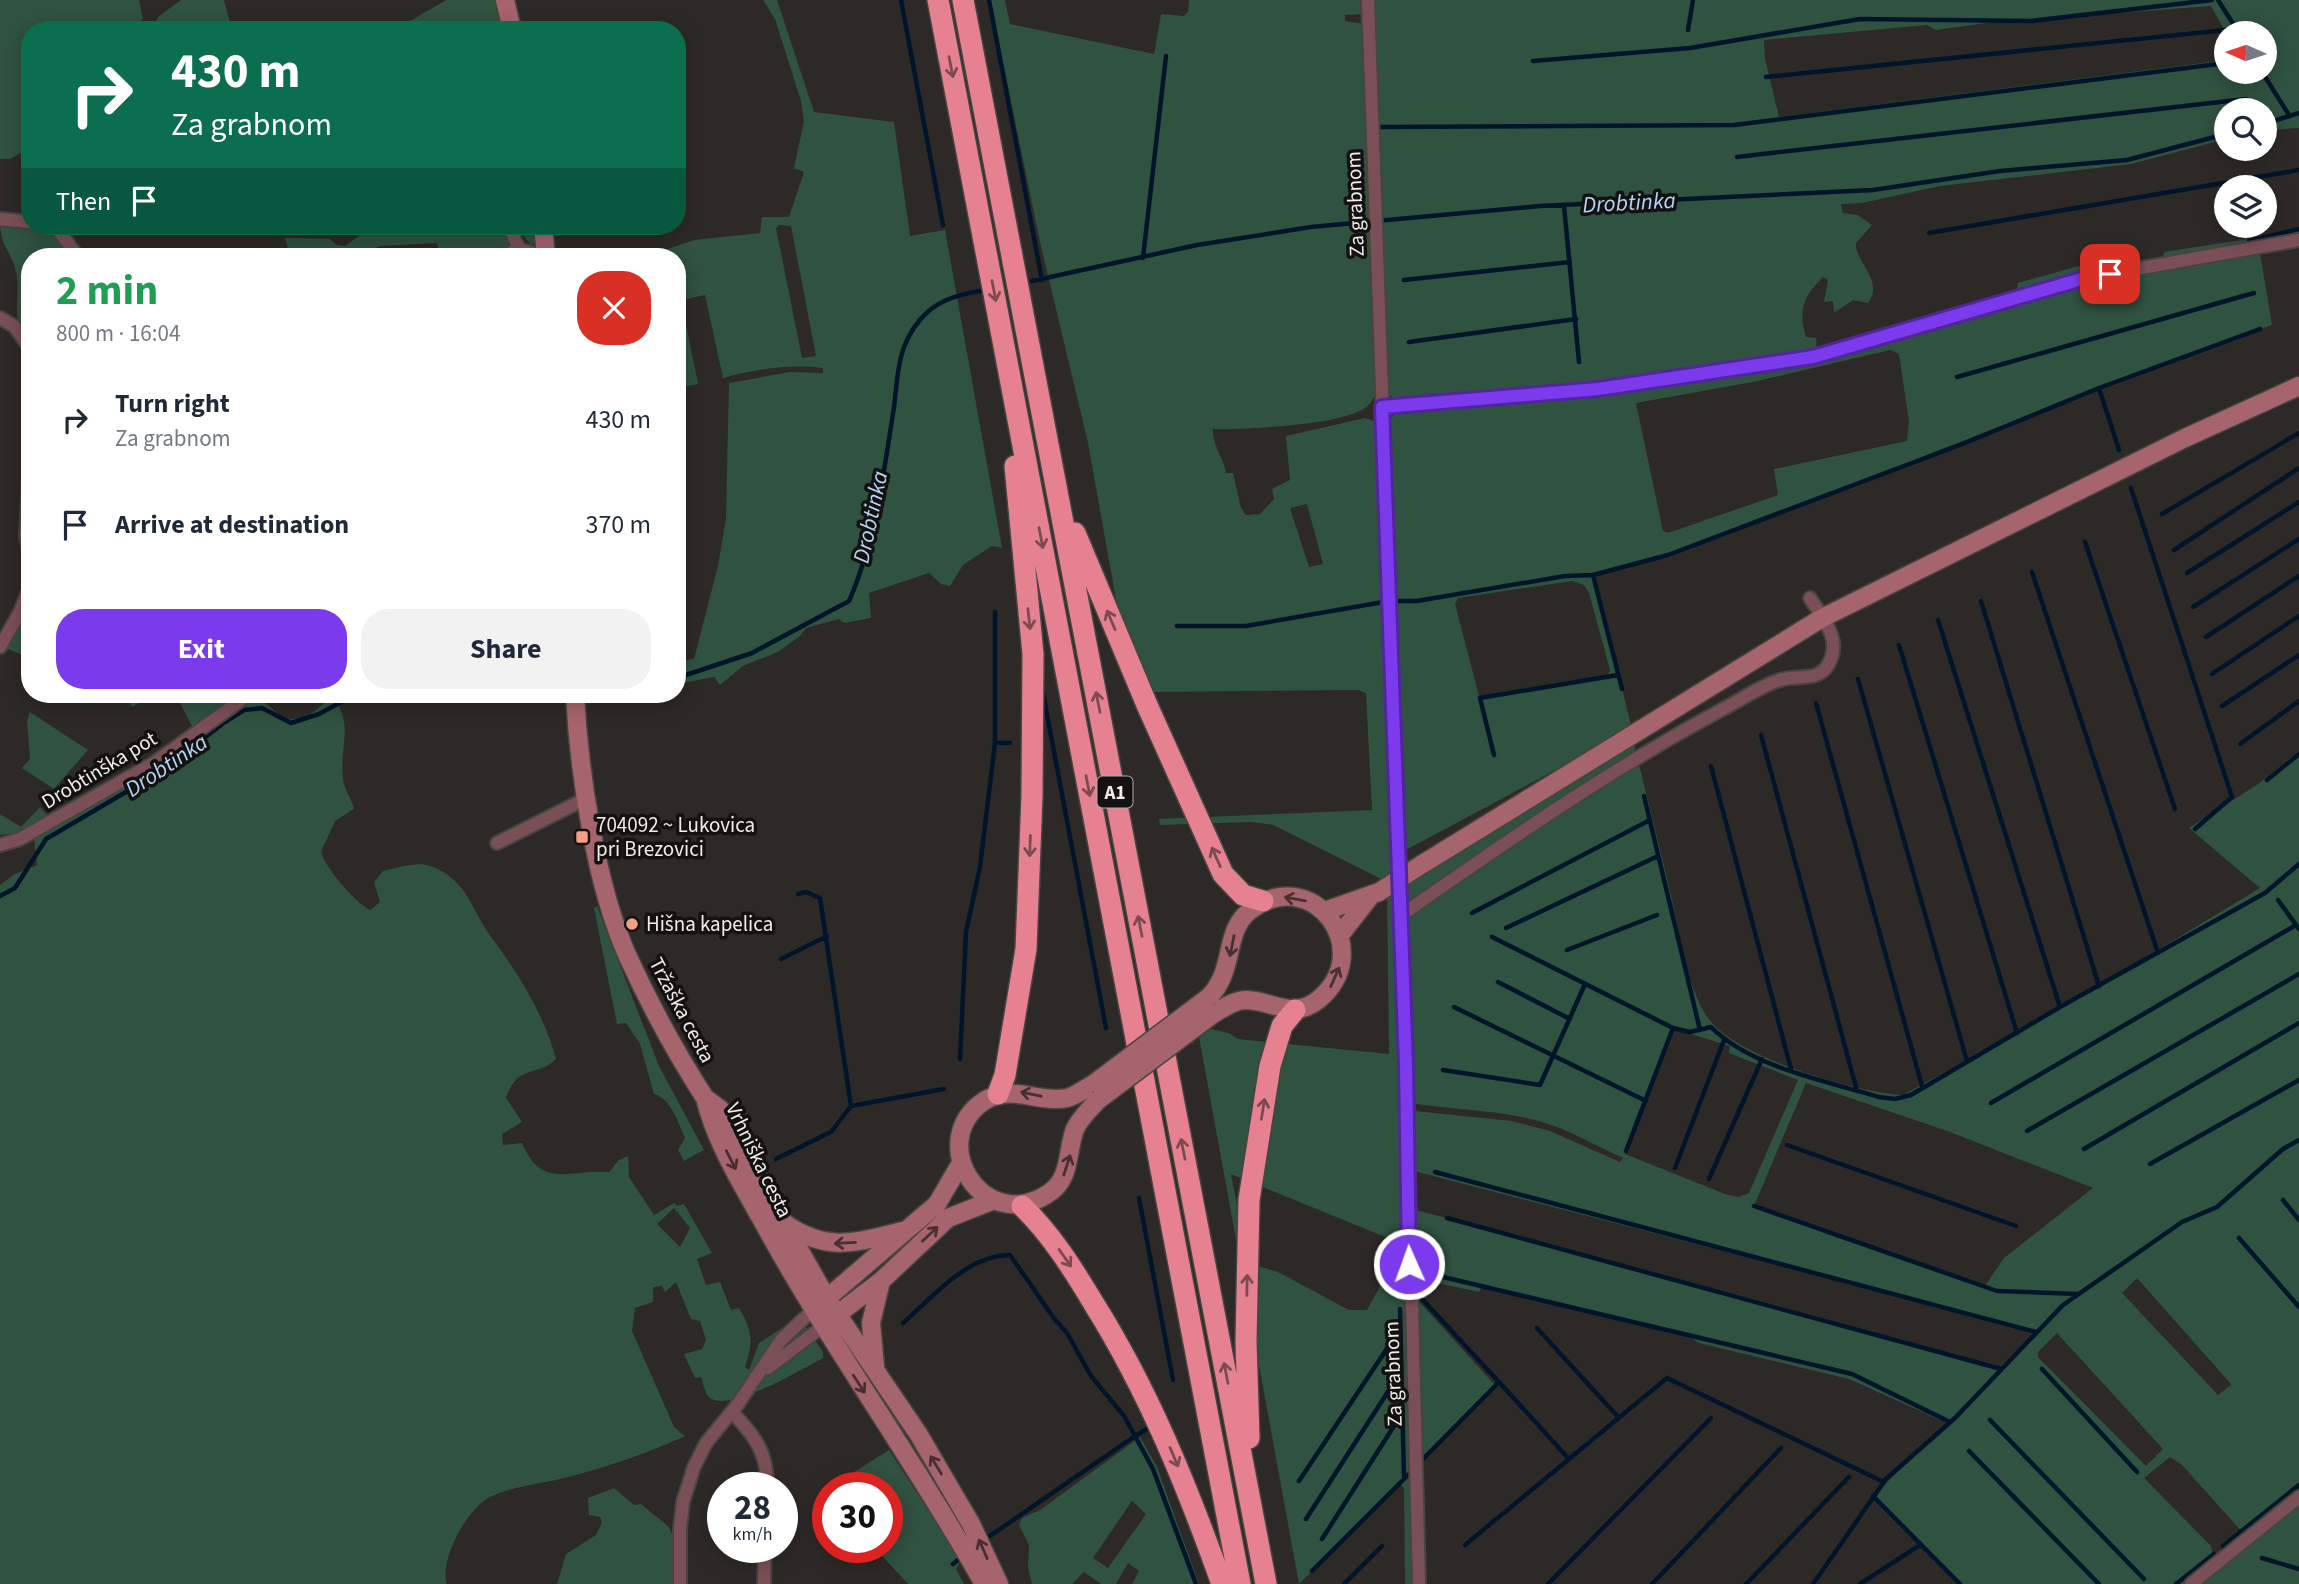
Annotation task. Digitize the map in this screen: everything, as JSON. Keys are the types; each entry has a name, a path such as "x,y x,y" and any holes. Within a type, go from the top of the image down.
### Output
{"highway":[{"name":"A1","path":"938,0 1240,1584"},
{"name":"A1","path":"963,0 1266,1584"},
{"path":"998,1094 1005,1074 1026,949 1033,667 1002,331"},
{"path":"1055,475 1095,583 1223,874 1243,895 1263,901"},
{"path":"1255,1524 1246,1342 1249,1200 1270,1066 1282,1026 1302,1007"},
{"path":"1022,1206 1041,1224 1076,1275 1118,1342 1154,1410 1222,1584"}],"main road":[{"path":"505,0 510,21"},
{"path":"1325,911 1374,895 1822,618 2185,438 2299,386"},
{"name":"Tržaška cesta","path":"576,703 587,798 597,853 627,955 705,1098"},
{"path":"1340,935 1374,895"},
{"path":"1097,1091 1076,1128 1069,1164 1061,1181 1047,1195 1022,1206 994,1200 979,1191 968,1178 961,1163 959,1146 967,1121 983,1102 998,1094 1018,1092 1050,1099 1069,1098 1097,1091 1211,1006 1248,1000 1284,1010 1302,1007 1331,987 1340,971 1343,953 1334,921 1325,911 1300,898 1281,896 1263,901 1248,911 1237,925 1231,941 1228,967 1211,1006"},
{"name":"Vrhniška cesta","path":"705,1098 720,1109 832,1306 876,1369 971,1524 990,1581"},
{"name":"Vrhniška cesta","path":"705,1098 710,1119 749,1197 812,1311 955,1535 990,1581"},
{"path":"822,1327 832,1306 907,1230 937,1204 961,1163"},
{"path":"812,1311 832,1306 881,1281 948,1218 972,1206 994,1200"},
{"path":"786,1224 807,1238 836,1245 907,1230"},
{"path":"876,1369 871,1323 881,1281"}],"street":[{"name":"Za grabnom","path":"1368,0 1419,1584"},
{"path":"0,219 21,221"},
{"path":"1382,407 1598,389 1813,357 2085,278 2299,240"},
{"path":"0,318 13,326 21,336"},
{"path":"1399,916 1505,842 1702,721 1781,679 1808,678 1827,667 1833,651 1833,635 1810,598"},
{"path":"0,648 21,610"},
{"name":"Drobtinška pot","path":"0,845 20,839 155,763 237,703"},
{"path":"497,843 587,798"},
{"path":"680,1584 680,1528 688,1485 706,1443 733,1412 782,1340 812,1311"},
{"path":"759,1374 822,1327"},
{"path":"733,1412 750,1431 766,1459 766,1472"},
{"path":"2191,1584 2299,1497"},
{"path":"764,1584 765,1563"}],"green space":[{"path":"0,0 139,0 143,19 140,21 21,21 21,152 10,159 0,159"},
{"path":"181,0 224,0 230,21 156,21"},
{"path":"446,0 495,0 499,21 410,21"},
{"path":"763,0 777,0 814,112 894,122 910,236 945,230 1002,548 992,546 963,565 950,586 941,584 929,573 869,593 871,618 844,623 839,619 806,628 800,636 778,652 743,666 720,685 714,677 686,682 686,660 694,659 718,566 726,518 729,383 790,372 823,373 823,368 785,367 723,378 705,295 686,299 686,248 671,248 694,240 760,233 762,217 789,217 804,172 794,168 804,121 801,101 775,19","holes":["779,225 791,226 816,356 802,358 776,228"]},
{"path":"990,0 1005,0 1010,24 1154,54 1161,14 1184,16 1188,12 1189,0 1363,0 1363,14 1345,15 1345,21 1364,24 1377,390 1365,408 1335,419 1292,425 1213,429 1213,435 1226,473 1233,473 1241,508 1246,515 1260,514 1274,499 1272,489 1290,480 1286,436 1365,418 1377,422 1414,1584 1405,1584 1404,1488 1400,1484 1299,1584 1197,1026 1229,1033 1238,1039 1389,1054 1387,882 1273,825 1251,822 1160,825 1159,819 1372,810 1366,693 1358,690 1143,692 1122,633 1088,443 1040,242","holes":["1307,504 1323,564 1309,567 1290,508","1231,1174 1395,1241 1392,1265 1367,1310 1349,1310 1278,1272 1248,1263"]},
{"path":"1373,0 2299,0 2299,128 2277,129 2277,98 2214,98 2214,142 2131,164 1940,186 1862,203 1841,204 1843,213 1858,215 1872,225 1856,243 1856,248 1870,275 1872,296 1868,303 1853,300 1834,313 1833,301 1824,302 1828,280 1823,277 1804,304 1802,319 1806,337 1816,338 1817,350 1588,386 1403,401 1393,398 1385,390","holes":["2211,6 2219,21 2277,21 2277,84 2214,84 2214,62 1779,117 1765,58 1764,40 1927,25 1936,30 1986,23"]},
{"path":"0,222 21,225 21,235 53,235 66,248 21,248 21,326 17,313 18,288 15,268 2,236"},
{"path":"2299,231 2299,237 2162,261 2164,252 2254,238 2277,238 2277,234"},
{"path":"360,235 507,235 509,241 507,248 438,248 437,243 376,248 288,248 285,238 330,239 337,245 345,246"},
{"path":"523,235 535,235 536,243 531,245"},
{"path":"2260,253 2272,325 2080,395 1702,543 1594,577 1632,729 1404,851 1389,436 1390,420 1395,413 1636,389 1862,349 2085,284","holes":["1890,350 1899,354 1909,422 1907,441 1774,469 1778,495 1668,533 1663,531 1636,403 1753,382","1572,581 1584,585 1589,593 1610,670 1608,675 1495,696 1479,696 1455,604 1458,598"]},
{"path":"2086,264 2096,264 2099,273 2016,293 2018,283"},
{"path":"686,325 698,384 686,386"},
{"path":"21,617 21,654 3,647"},
{"path":"180,703 231,703 197,727 192,726"},
{"path":"244,703 265,703 285,720 307,717 324,703 336,703 345,726 343,778 354,809 335,821 321,852 329,867 349,893 370,910 380,902 374,882 383,871 419,864 442,871 461,887 521,981 545,1026 556,1059 549,1065 521,1076 510,1087 506,1098 522,1122 502,1134 503,1145 522,1143 538,1167 558,1174 609,1172 619,1160 628,1156 629,1177 654,1215 674,1203 677,1206 684,1204 712,1253 697,1259 706,1285 720,1282 731,1310 739,1308 747,1323 750,1350 745,1367 749,1370 759,1343 799,1317 823,1352 823,1358 748,1395 718,1401 709,1397 701,1377 695,1378 684,1354 702,1349 706,1340 700,1321 691,1319 676,1282 665,1292 662,1286 653,1287 653,1302 635,1308 632,1331 674,1427 685,1436 613,1464 507,1490 490,1497 472,1512 457,1536 447,1562 447,1584 0,1584 0,885 15,874 37,865 34,838","holes":["674,1208 690,1228 680,1247 657,1224"]},
{"path":"30,712 88,750 54,789 22,768 30,759 27,721"},
{"path":"1632,735 1684,957 1694,990 1708,1018 1722,1032 1769,1059 1856,1088 1903,1095 2052,1014 2260,888 2189,828 2258,784 2299,751 2299,1490 2244,1534 2182,1465 2170,1457 2144,1478 2211,1546 2214,1559 2184,1584 1959,1584 1873,1496 1947,1423 1849,1379 1699,1343 1688,1336 1481,1288 1479,1292 1414,1278 1412,1209 1757,1300 1999,1368 2036,1332 1410,1170 1410,1115 1415,1111 1512,1121 1550,1131 1620,1162 1623,1158 1550,1124 1493,1112 1416,1104 1409,1097 1403,863","holes":["1671,1028 1730,1046 1729,1053 1798,1080 1749,1193 1738,1197 1725,1194 1625,1154","1806,1083 1950,1132 2093,1188 2004,1258 1985,1286 1838,1238 1754,1206","2137,1278 2231,1385 2218,1395 2122,1293","2057,1333 2163,1449 2146,1466 2038,1357 2038,1352"]},
{"path":"40,807 47,815 23,832 0,835 0,814 21,827"},
{"path":"597,906 659,1066 704,1150 684,1161 678,1150 685,1138 677,1119 665,1100 654,1094 640,1044 626,1023 617,1024 594,908"},
{"path":"1415,1297 1494,1384 1494,1388 1420,1464"},
{"path":"1140,1437 1157,1467 1199,1584 1132,1584 1139,1571 1128,1563 1116,1584 1101,1584 1084,1572 1072,1584 1032,1584 1028,1568 1029,1545 1019,1525 1022,1518 1040,1510","holes":["1132,1501 1146,1514 1108,1568 1093,1558"]},
{"path":"889,1450 961,1560 956,1569 964,1584 908,1584 889,1563 903,1563 903,1472 854,1472"},
{"path":"614,1488 634,1505 641,1504 669,1527 674,1539 674,1584 557,1584 566,1554 596,1535 602,1522 600,1517 589,1515 588,1498"},
{"path":"2299,1504 2299,1584 2201,1584"}],"waterway":[{"path":"901,0 943,225"},
{"path":"989,0 1042,280"},
{"path":"1688,30 1693,0"},
{"path":"1533,61 1690,48 1860,19 2031,21 2212,0"},
{"path":"2218,0 2231,21"},
{"path":"1766,77 2214,31"},
{"path":"1143,258 1166,56"},
{"path":"1381,127 1734,125 2214,65"},
{"path":"2270,84 2289,115"},
{"path":"1737,157 2214,103"},
{"name":"Drobtinka","path":"2277,120 2299,113"},
{"name":"Drobtinka","path":"1032,281 1197,245 1311,227 1540,206 1873,190 2000,171 2127,160 2214,137"},
{"path":"1929,233 2299,170"},
{"path":"1564,206 1579,362"},
{"path":"2249,241 2299,229"},
{"path":"1404,280 1570,262"},
{"name":"Drobtinka","path":"686,675 752,653 849,601 866,555 877,506 898,373 906,341 919,321 932,308 954,297 980,291"},
{"path":"1957,377 2254,293"},
{"path":"1409,342 1576,319"},
{"path":"1177,626 1246,626 1389,601 1417,601 1565,576 1593,575 1668,555 1965,443 2099,388 2260,329"},
{"path":"2099,388 2119,450"},
{"path":"2162,514 2299,433"},
{"path":"2174,550 2299,468"},
{"path":"2131,488 2232,797 2195,829"},
{"path":"2187,573 2299,502"},
{"path":"2193,607 2299,539"},
{"path":"2085,542 2175,809"},
{"path":"2032,572 2158,953"},
{"path":"1593,575 1622,689"},
{"path":"2206,637 2299,576"},
{"path":"1981,601 2099,986"},
{"path":"995,612 995,743"},
{"path":"2212,674 2299,616"},
{"path":"1938,620 2060,1007"},
{"path":"1899,645 2017,1033"},
{"path":"2222,706 2299,655"},
{"path":"1494,755 1480,698 1618,675"},
{"path":"1858,679 1967,1061"},
{"path":"1042,688 1106,1028"},
{"path":"2240,744 2299,701"},
{"name":"Drobtinka","path":"0,896 15,888 46,839 160,772 244,710 262,708 291,723 319,714 339,703"},
{"path":"1816,703 1922,1086"},
{"path":"1761,735 1857,1091"},
{"path":"960,1059 966,932 980,867 995,743 1010,743"},
{"path":"2267,780 2299,754"},
{"path":"1711,766 1791,1069"},
{"path":"1644,796 1700,1030"},
{"path":"1472,913 1650,820"},
{"path":"1506,928 1658,856"},
{"path":"1492,937 1673,1028 1690,1032 1711,1027 1727,1041 1767,1063 1836,1085 1895,1099 1911,1095 2060,1007 2265,893 2299,864"},
{"path":"798,894 806,892 820,898 851,1106"},
{"path":"2278,900 2299,929"},
{"path":"1567,950 1657,915"},
{"path":"1991,1103 2296,925"},
{"path":"781,959 827,936"},
{"path":"2027,1131 2299,974"},
{"path":"1498,982 1570,1019"},
{"path":"1443,1070 1540,1085 1585,984"},
{"path":"1454,1007 1646,1101"},
{"path":"2084,1149 2299,1023"},
{"path":"1626,1151 1673,1028"},
{"path":"1675,1168 1724,1040"},
{"path":"1709,1179 1762,1059"},
{"path":"2150,1164 2299,1080"},
{"path":"776,1159 831,1132 851,1106 944,1089"},
{"path":"1813,1584 1886,1479 1955,1418 2063,1305 2182,1222 2217,1207 2283,1149 2299,1140"},
{"path":"1787,1145 2016,1226"},
{"path":"1435,1172 2036,1332"},
{"path":"1139,1198 1173,1380"},
{"path":"2283,1200 2299,1220"},
{"path":"1754,1206 1997,1291 2078,1294"},
{"path":"1447,1218 2001,1369"},
{"path":"2239,1238 2299,1307"},
{"path":"903,1323 965,1270 979,1262 1010,1255 1067,1333 1091,1376 1124,1416 1135,1436 984,1540"},
{"path":"1418,1271 1852,1374 1950,1422"},
{"path":"1422,1299 1499,1382"},
{"path":"1400,1309 1404,1479"},
{"path":"1537,1328 1619,1418"},
{"path":"1299,1481 1390,1344"},
{"path":"2042,1369 2137,1472"},
{"path":"1465,1545 1667,1378 1884,1482"},
{"path":"1422,1460 1499,1382 1569,1459"},
{"path":"1306,1519 1391,1387"},
{"path":"1548,1584 1711,1418"},
{"path":"1990,1420 2144,1579"},
{"path":"1322,1539 1394,1426"},
{"path":"1147,1429 1135,1436 1153,1469 1196,1584"},
{"path":"1652,1584 1781,1448"},
{"path":"1969,1451 2099,1584"},
{"path":"1312,1571 1409,1474"},
{"path":"1746,1584 1849,1477"},
{"path":"2223,1546 2299,1485"},
{"path":"1873,1496 1960,1584"},
{"path":"1860,1584 1920,1545"},
{"path":"1344,1584 1382,1546"},
{"path":"2176,1584 2214,1554"},
{"path":"953,1564 963,1556"},
{"path":"2262,1558 2299,1569"}],"place":[{"name":"704092 ~ Lukovica pri Brezovici","path":"582,837"},
{"name":"Hišna kapelica","path":"632,924"}],"route":[{"path":"1409,1264 1406,1064 1382,407 1598,389 1813,357 2085,278 2110,274"}]}
